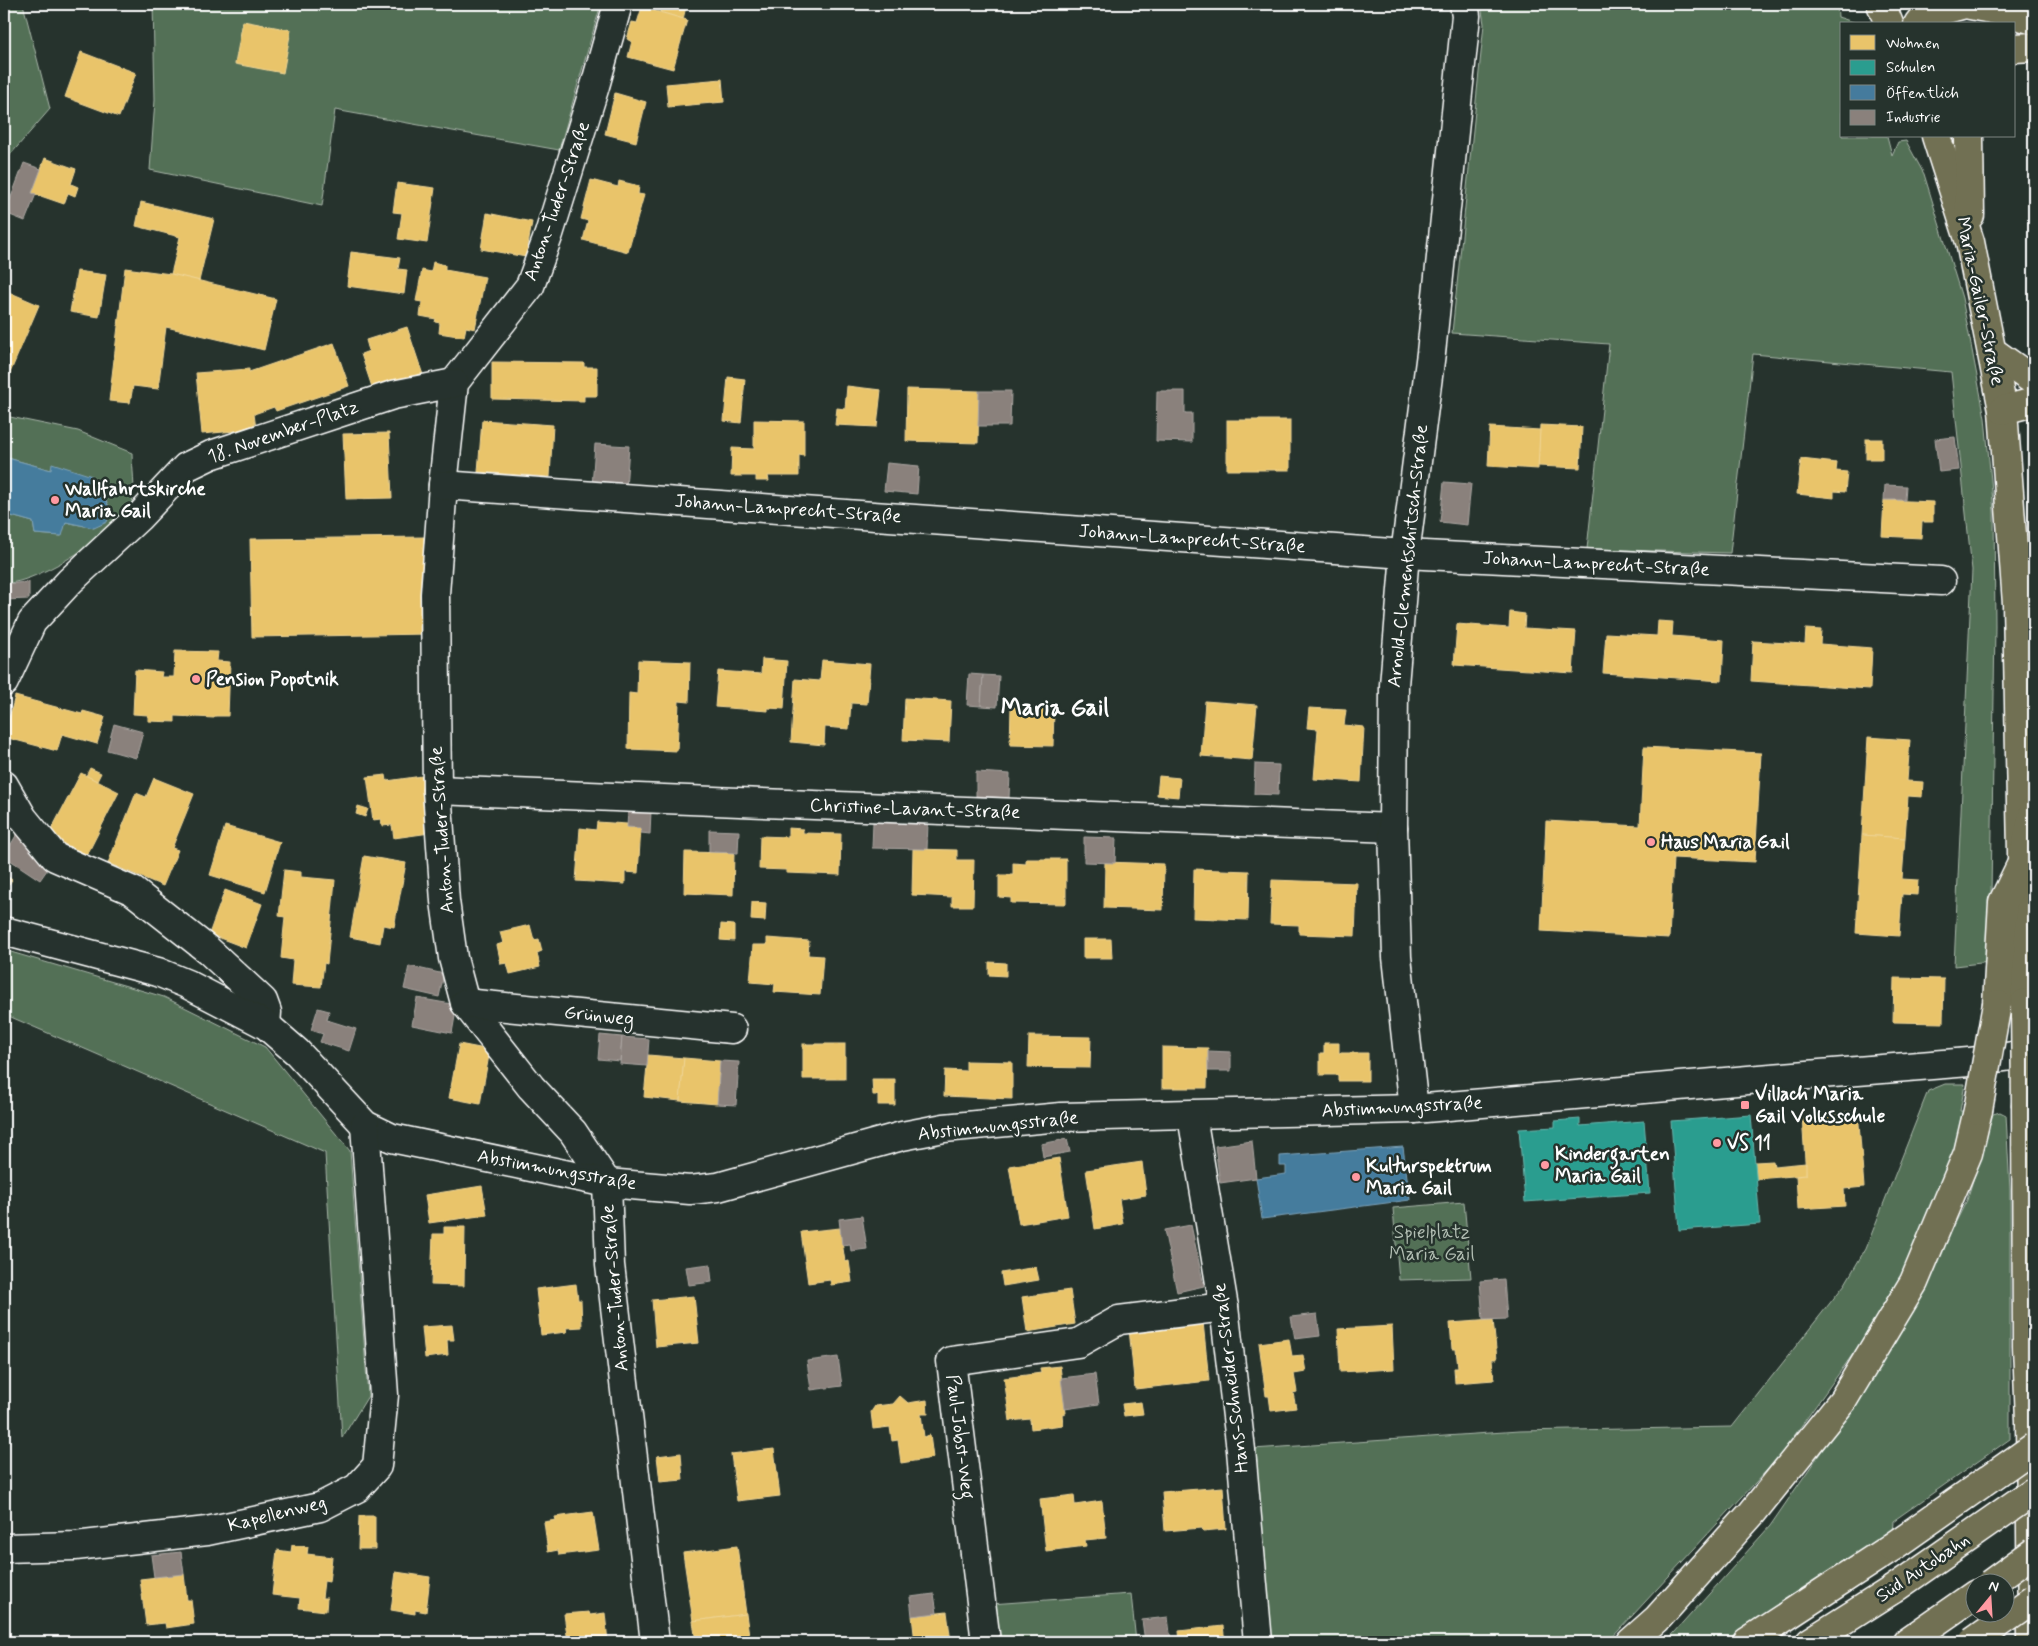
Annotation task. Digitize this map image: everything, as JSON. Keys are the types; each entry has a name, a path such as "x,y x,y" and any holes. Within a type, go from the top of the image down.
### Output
{"main road":[{"path":"1880,4 1888,22"},
{"path":"1920,22 1925,15 1964,4 2006,12 2034,20"},
{"name":"Maria-Gailer-Straße","path":"1937,138 1970,242 2003,410 2017,604 2023,862"},
{"path":"1969,138 1970,242"},
{"path":"1993,352 2034,381"},
{"path":"2003,410 2034,402"},
{"path":"2032,1642 2030,1421 2027,1346 2023,862 2034,810"},
{"path":"1631,1642 1656,1618 1752,1513 1844,1400 1914,1282 1968,1153 1978,1110 1997,1004 2003,902 2023,862"},
{"path":"1747,1642 1892,1547 2034,1448"},
{"name":"Süd Autobahn","path":"1810,1642 1892,1590 2034,1491"},
{"path":"2004,1574 2034,1552"},
{"path":"1973,1642 2034,1599"},
{"path":"1907,1642 1966,1601"}],"street":[{"name":"Anton-Tuder-Straße","path":"618,4 595,86 549,234 530,286 454,383 443,485 435,594 436,790 445,901 453,958 465,1003 531,1087 573,1132 607,1183 610,1265 655,1642"},
{"name":"Arnold-Clementschitsch-Straße","path":"1414,1110 1397,957 1393,828 1394,685 1405,554 1431,353 1466,16 1464,4"},
{"name":"18. November-Platz","path":"4,682 32,622 70,581 138,517 186,467 211,455 393,395 454,383"},
{"name":"Johann-Lamprecht-Straße","path":"443,485 1405,554 1941,581"},
{"path":"4,784 23,818 55,857 133,891 201,944 263,1001 267,1012 266,1025"},
{"name":"Christine-Lavant-Straße","path":"436,790 1393,828"},
{"name":"Abstimmungsstraße","path":"4,931 158,972 187,984 266,1025 297,1052 365,1125 392,1138 607,1183 690,1190 718,1187 902,1136 944,1128 1061,1117 1192,1116 1414,1110 1969,1062 2034,1053"},
{"name":"Grünweg","path":"465,1003 732,1029"},
{"name":"Hans-Schneider-Straße","path":"1192,1116 1224,1307 1241,1450 1258,1642"},
{"name":"Kapellenweg","path":"4,1548 75,1546 207,1531 320,1507 357,1488 378,1466 384,1395 365,1125"},
{"name":"Paul-Jobst-Weg","path":"986,1642 951,1361 1078,1342 1119,1320 1224,1307"}],"green space":[{"path":"4,4 23,4 50,109 4,162"},
{"path":"153,4 601,4 559,150 335,110 322,206 150,170 155,100"},
{"path":"1481,4 1837,4 1838,17 1853,22 1840,22 1840,138 1888,138 1892,155 1898,142 1906,141 1924,174 1962,298 1985,418 1994,512 1995,626 1990,962 1954,966 1972,570 1951,372 1753,354 1730,553 1587,549 1609,344 1452,333 1484,24"},
{"path":"4,414 10,417 78,431 132,453 134,485 132,503 126,514 101,538 50,569 23,580 4,584 4,514 33,522 35,534 61,536 66,522 94,528 110,509 101,491 89,488 92,476 51,470 4,457"},
{"path":"4,950 164,997 265,1047 350,1151 368,1396 342,1438 325,1153 4,1014"},
{"path":"1945,1084 1965,1084 1960,1111 1966,1111 1948,1183 1883,1312 1779,1457 1608,1642 1267,1642 1253,1449 1519,1431 1732,1427 1845,1284 1866,1248 1928,1091"},
{"path":"2000,1112 2006,1115 2010,1190 2010,1439 1893,1521 1892,1534 1801,1596 1724,1642 1666,1642 1770,1526 1847,1414 1917,1299 1967,1200 1993,1114"},
{"name":"Spielplatz Maria Gail","path":"1464,1202 1471,1278 1399,1280 1393,1208"},
{"path":"1131,1594 1136,1642 995,1642 991,1604"}],"building: Wohnen":[{"path":"662,4 686,7 683,19 660,12"},
{"path":"642,7 687,20 673,69 628,57 632,41 627,39 632,22 637,23"},
{"path":"243,21 291,30 283,73 235,64"},
{"path":"81,52 136,73 119,117 65,97"},
{"path":"722,79 724,102 668,107 666,84"},
{"path":"615,93 646,102 636,142 605,134"},
{"path":"45,158 76,169 71,184 78,187 75,196 68,193 64,204 32,193"},
{"path":"591,180 618,187 619,181 639,186 638,194 644,195 628,252 583,240 588,221 581,219"},
{"path":"397,183 435,188 427,243 398,239 402,213 393,212"},
{"path":"141,202 214,219 199,281 171,274 180,237 136,226"},
{"path":"487,213 532,222 526,257 481,249"},
{"path":"351,252 400,258 398,269 407,270 404,294 347,286"},
{"path":"433,262 445,265 445,270 485,277 475,329 466,327 464,337 439,333 440,323 435,322 436,319 420,316 422,302 416,301 422,270 431,272"},
{"path":"125,268 171,274 276,299 264,350 166,327 158,389 133,386 130,403 109,401"},
{"path":"77,271 106,275 99,317 70,312"},
{"path":"4,290 39,305 4,387"},
{"path":"407,327 423,375 373,390 361,354 369,351 366,340"},
{"path":"334,343 349,386 276,411 274,407 254,414 256,429 202,434 196,373 249,369 249,372"},
{"path":"492,362 584,363 584,367 597,367 597,396 584,396 584,401 492,399"},
{"path":"728,377 745,379 741,423 724,421"},
{"path":"847,386 881,390 877,427 835,425 837,408 845,409"},
{"path":"907,389 979,391 978,443 906,441"},
{"path":"482,420 553,425 550,477 478,472"},
{"path":"754,420 804,421 804,456 799,455 799,476 768,476 769,481 756,481 756,476 731,476 732,448 754,449"},
{"path":"1227,420 1290,420 1290,470 1227,470"},
{"path":"1540,425 1582,427 1580,468 1538,466"},
{"path":"1490,427 1540,430 1538,469 1488,466"},
{"path":"389,433 392,498 346,499 343,434"},
{"path":"1866,439 1882,439 1882,459 1866,459"},
{"path":"1801,459 1837,463 1836,471 1847,472 1845,492 1834,491 1834,498 1797,494"},
{"path":"1884,500 1933,502 1933,522 1922,522 1921,538 1882,536"},
{"path":"427,537 429,634 252,637 250,539"},
{"path":"1510,612 1525,614 1524,628 1576,631 1573,673 1454,665 1457,624 1509,628"},
{"path":"1658,621 1673,622 1672,636 1724,640 1722,681 1603,673 1606,633 1657,636"},
{"path":"1806,629 1821,630 1820,644 1872,648 1870,689 1751,681 1753,641 1805,644"},
{"path":"175,651 218,652 217,661 230,662 228,716 215,716 214,718 175,716 175,722 148,721 148,715 133,714 135,670 162,672 161,677 174,677"},
{"path":"762,659 787,661 784,709 768,708 768,711 715,707 718,671 761,674"},
{"path":"638,660 690,662 689,702 679,701 677,751 628,749 629,693 637,694"},
{"path":"822,660 870,664 867,704 851,703 849,729 825,727 824,745 791,742 795,679 820,681"},
{"path":"15,696 82,714 83,711 105,717 97,744 62,734 57,751 4,737"},
{"path":"905,698 951,701 949,742 903,740"},
{"path":"1205,701 1257,705 1252,760 1201,756"},
{"path":"1011,707 1054,709 1053,746 1010,745"},
{"path":"1309,708 1346,710 1344,725 1364,727 1361,782 1314,779 1318,729 1307,728"},
{"path":"1868,737 1910,740 1907,781 1923,782 1922,797 1908,796 1905,838 1862,835"},
{"name":"Haus Maria Gail","path":"1644,747 1761,753 1755,862 1673,858 1669,938 1541,931 1546,821 1640,826"},
{"path":"90,768 101,773 97,781 86,776"},
{"path":"81,773 119,792 87,855 48,836"},
{"path":"386,775 387,781 422,776 430,833 394,838 392,825 382,826 381,819 373,820 367,777"},
{"path":"1159,776 1180,778 1178,797 1157,795"},
{"path":"154,778 194,794 172,848 178,850 163,886 108,863 136,793 146,797"},
{"path":"358,806 368,809 365,817 356,814"},
{"path":"597,822 627,824 627,827 641,828 638,873 625,872 625,884 576,881 580,828 596,830"},
{"path":"225,826 280,842 265,892 210,875"},
{"path":"788,828 803,829 803,833 841,834 840,875 786,873 786,870 759,869 760,836 788,837"},
{"path":"1862,835 1905,838 1902,879 1918,880 1917,895 1902,894 1899,936 1856,933"},
{"path":"913,849 957,850 957,860 974,860 973,906 952,906 952,897 912,895"},
{"path":"685,852 734,853 733,895 684,893"},
{"path":"364,856 406,863 394,927 383,925 380,943 350,937"},
{"path":"1026,859 1066,859 1066,904 1011,903 1011,898 999,897 999,875 1013,875 1013,863 1026,864"},
{"path":"1105,862 1164,864 1163,910 1104,908"},
{"path":"1194,869 1249,871 1248,920 1193,918"},
{"path":"284,870 301,872 301,877 335,880 327,964 324,963 321,987 291,985 293,960 281,958 285,917 279,916"},
{"path":"4,874 12,880 4,890"},
{"path":"1272,880 1357,883 1355,936 1299,934 1299,925 1270,924"},
{"path":"225,890 262,904 246,948 209,934"},
{"path":"752,902 766,903 765,921 751,920"},
{"path":"721,924 734,925 734,941 720,940"},
{"path":"530,925 534,940 539,939 542,951 537,953 540,967 510,974 507,963 501,964 497,945 503,943 500,932"},
{"path":"767,938 809,941 808,955 823,956 820,995 774,992 775,984 750,982 753,945 767,945"},
{"path":"1083,939 1111,939 1112,958 1083,958"},
{"path":"989,962 1006,963 1006,976 989,975"},
{"path":"1894,978 1944,979 1943,1023 1893,1022"},
{"path":"1029,1036 1091,1037 1090,1068 1028,1067"},
{"path":"1324,1043 1339,1043 1339,1053 1368,1053 1368,1081 1338,1081 1338,1075 1320,1075 1320,1053 1324,1053"},
{"path":"459,1044 490,1050 480,1104 449,1098"},
{"path":"803,1044 845,1044 845,1079 803,1079"},
{"path":"1162,1047 1208,1048 1207,1088 1162,1088"},
{"path":"648,1055 684,1058 680,1101 644,1097"},
{"path":"684,1058 720,1061 717,1104 680,1101"},
{"path":"966,1061 1012,1062 1012,1099 944,1096 945,1070 966,1071"},
{"path":"872,1079 895,1079 895,1105 878,1105 878,1095 873,1095"},
{"path":"1858,1111 1864,1187 1844,1189 1845,1206 1798,1209 1796,1176 1806,1175 1802,1116"},
{"path":"1059,1158 1068,1216 1019,1224 1009,1166"},
{"path":"1773,1161 1774,1166 1806,1163 1806,1175 1756,1179 1755,1162"},
{"path":"1142,1162 1146,1195 1119,1199 1123,1224 1095,1229 1086,1170"},
{"path":"482,1186 487,1215 429,1223 425,1195"},
{"path":"444,1227 465,1227 464,1286 431,1285 433,1234 444,1234"},
{"path":"840,1228 845,1262 849,1261 852,1282 831,1285 830,1280 808,1283 801,1232"},
{"path":"1036,1267 1039,1280 1003,1286 1001,1273"},
{"path":"576,1284 578,1300 581,1300 582,1327 566,1328 567,1332 541,1335 536,1289"},
{"path":"1070,1290 1075,1324 1027,1332 1022,1297"},
{"path":"694,1296 699,1343 656,1347 652,1300"},
{"path":"1493,1320 1497,1359 1492,1359 1494,1380 1455,1383 1454,1368 1458,1368 1456,1349 1452,1349 1450,1323"},
{"path":"1203,1322 1209,1381 1135,1389 1129,1329"},
{"path":"452,1325 454,1340 447,1340 448,1355 425,1358 422,1327"},
{"path":"1392,1326 1394,1369 1340,1372 1338,1329"},
{"path":"1289,1339 1292,1356 1303,1355 1306,1372 1294,1374 1297,1392 1293,1393 1296,1408 1271,1411 1269,1396 1266,1396 1259,1343"},
{"path":"1060,1366 1066,1413 1062,1414 1063,1425 1031,1429 1030,1419 1010,1421 1004,1378 1041,1373 1040,1368"},
{"path":"900,1396 908,1403 927,1400 928,1414 921,1414 924,1437 930,1435 933,1458 901,1463 898,1440 892,1441 890,1427 873,1429 871,1412 875,1406 893,1404"},
{"path":"1141,1402 1143,1414 1124,1416 1122,1404"},
{"path":"774,1449 780,1496 737,1501 731,1454"},
{"path":"681,1453 683,1480 660,1482 657,1456"},
{"path":"1223,1487 1226,1529 1203,1531 1202,1528 1165,1531 1162,1492"},
{"path":"1074,1495 1075,1505 1102,1501 1106,1538 1085,1540 1086,1546 1046,1551 1040,1499"},
{"path":"593,1512 599,1550 559,1555 558,1550 548,1552 544,1522 556,1520 555,1517"},
{"path":"359,1516 375,1516 375,1549 358,1549"},
{"path":"292,1545 308,1547 307,1554 332,1557 329,1582 324,1581 322,1598 327,1598 326,1611 299,1608 300,1598 272,1595 277,1550 291,1552"},
{"path":"737,1546 746,1614 693,1621 683,1553"},
{"path":"396,1572 430,1577 426,1612 415,1610 415,1614 391,1610"},
{"path":"184,1574 187,1600 191,1600 194,1624 166,1628 165,1623 146,1625 140,1579"},
{"path":"589,1612 590,1615 605,1613 608,1642 568,1642 564,1614"},
{"path":"947,1612 951,1642 915,1642 912,1616"},
{"path":"746,1614 750,1642 696,1642 693,1621"},
{"path":"1223,1626 1225,1642 1180,1642 1179,1631"}],"building: Schulen":[{"path":"1751,1115 1760,1224 1679,1230 1671,1121"},
{"path":"1580,1119 1580,1126 1644,1121 1650,1193 1525,1202 1519,1129 1555,1127 1555,1121"}],"building: Öffentlich":[{"name":"Wallfahrtskirche Maria Gail","path":"4,457 51,470 52,463 92,476 89,488 101,491 110,509 107,522 94,528 66,522 62,536 35,534 33,522 4,514"},
{"path":"1403,1147 1410,1200 1262,1219 1256,1178 1286,1174 1286,1166 1280,1166 1280,1156"}],"building: Industrie":[{"path":"24,163 41,169 32,193 36,194 25,221 5,213"},
{"path":"979,391 1011,391 1010,426 978,426"},
{"path":"1157,391 1185,391 1185,413 1192,413 1192,442 1156,441"},
{"path":"1955,437 1959,470 1939,472 1935,439"},
{"path":"595,444 629,446 626,489 592,487"},
{"path":"887,463 919,466 917,494 884,491"},
{"path":"1444,482 1471,484 1467,525 1440,522"},
{"path":"1885,485 1906,486 1905,500 1884,500"},
{"path":"29,582 29,599 4,600 4,584"},
{"path":"969,674 983,675 981,706 967,705"},
{"path":"983,675 999,676 997,707 981,706"},
{"path":"114,724 143,732 136,758 107,750"},
{"path":"1255,764 1279,765 1278,795 1254,794"},
{"path":"976,772 1010,774 1009,798 976,796"},
{"path":"628,810 651,811 650,834 641,833 641,828 627,827"},
{"path":"873,822 928,823 927,849 872,848"},
{"path":"709,830 739,831 738,853 709,852"},
{"path":"17,834 54,860 40,880 4,856"},
{"path":"1084,837 1116,838 1115,863 1084,862"},
{"path":"409,966 444,974 439,997 404,989"},
{"path":"417,998 457,1005 452,1033 412,1025"},
{"path":"318,1008 329,1011 327,1020 356,1029 349,1051 320,1042 323,1034 311,1030"},
{"path":"600,1035 622,1037 620,1061 598,1059"},
{"path":"622,1037 649,1039 647,1066 620,1064"},
{"path":"1208,1051 1231,1052 1231,1071 1208,1071"},
{"path":"720,1061 739,1062 736,1105 717,1104"},
{"path":"1067,1139 1070,1152 1043,1157 1041,1144"},
{"path":"1252,1141 1256,1178 1220,1183 1215,1146"},
{"path":"862,1216 867,1249 851,1251 850,1244 842,1245 839,1219"},
{"path":"1191,1225 1204,1286 1177,1292 1164,1230"},
{"path":"710,1264 712,1282 689,1285 686,1267"},
{"path":"1504,1279 1507,1319 1483,1320 1480,1281"},
{"path":"1317,1314 1320,1336 1295,1339 1291,1317"},
{"path":"838,1357 842,1386 811,1390 807,1361"},
{"path":"1095,1374 1099,1404 1065,1409 1061,1378"},
{"path":"181,1552 184,1574 154,1577 151,1555"},
{"path":"934,1594 937,1613 912,1616 910,1597"},
{"path":"1168,1617 1171,1642 1145,1642 1142,1620"}],"place":[{"name":"Wallfahrtskirche Maria Gail","path":"55,500"},
{"name":"Pension Popotnik","path":"196,679"},
{"name":"Haus Maria Gail","path":"1651,842"},
{"name":"Villach Maria Gail Volksschule","path":"1745,1105"},
{"name":"VS 11","path":"1717,1143"},
{"name":"Kindergarten Maria Gail","path":"1545,1165"},
{"name":"Kulturspektrum Maria Gail","path":"1356,1177"}],"district":[{"name":"Maria Gail","path":"1055,708"}]}
